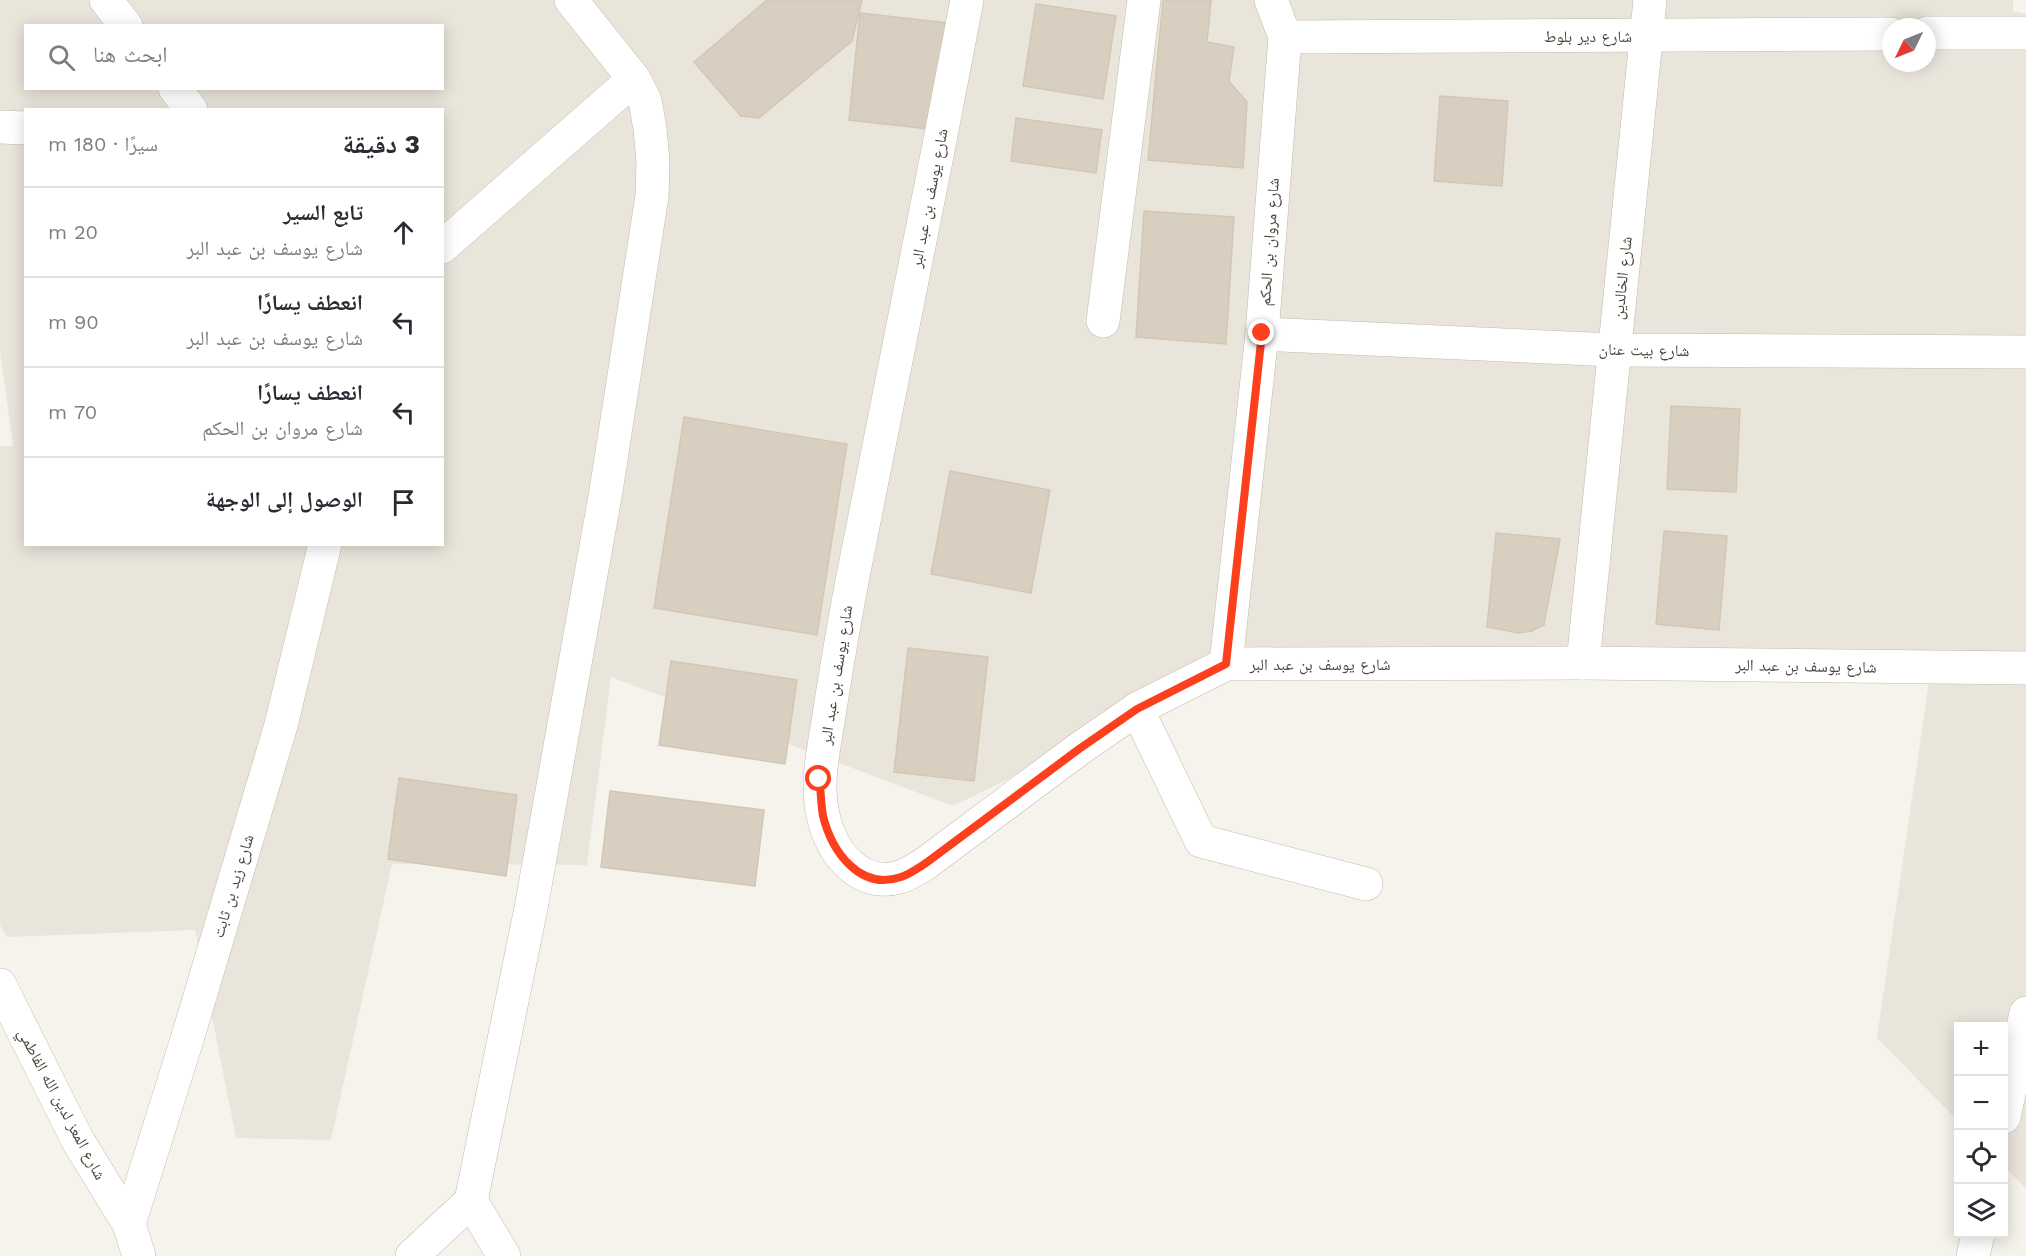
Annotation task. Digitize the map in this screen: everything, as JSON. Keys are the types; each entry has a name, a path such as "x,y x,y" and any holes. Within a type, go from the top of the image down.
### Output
{"street":[{"path":"106,0 124,24"},
{"path":"412,1256 471,1201 531,908 606,491 652,195 653,162 645,101 634,79 571,0"},
{"name":"شارع يوسف بن عبد البر","path":"967,0 844,619 819,779 823,814 829,834 850,867 864,876 881,879 901,877 926,863 1079,749 1137,709 1226,664 1583,663 2026,668"},
{"path":"1103,321 1144,0"},
{"name":"شارع مروان بن الحكم","path":"1226,664 1262,333 1285,37 1272,0"},
{"name":"شارع الخالدين","path":"1583,663 1650,0"},
{"path":"1936,33 2026,33"},
{"name":"شارع دير بلوط","path":"1285,37 1882,34"},
{"path":"444,245 634,79"},
{"path":"176,90 190,108"},
{"path":"0,127 24,128"},
{"name":"شارع بيت عنان","path":"1262,333 1614,350 2026,352"},
{"name":"شارع زيد بن ثابت","path":"129,1224 281,725 325,546"},
{"path":"1137,709 1201,841 1365,884"},
{"name":"شارع المعز لدين الله الفاطمي","path":"0,985 78,1141 129,1224 139,1256"},
{"path":"2008,1098 2026,1013"},
{"path":"471,1201 504,1256"},
{"path":"1974,1256 1977,1238"}],"shaded area":[{"path":"0,0 2013,0 2013,11 2026,14 2026,1189 2008,1170 2008,1022 1954,1022 1954,1117 1877,1038 1929,681 1218,677 953,806 611,677 587,865 392,864 331,1140 236,1138 195,930 7,937 0,925 0,446 13,446 0,351"}],"building":[{"path":"767,0 862,0 852,41 759,118 741,116 694,62"},
{"path":"1163,0 1211,0 1207,42 1234,47 1229,81 1247,102 1243,168 1148,160"},
{"path":"1036,4 1116,16 1103,99 1023,86"},
{"path":"860,13 948,23 937,130 849,120"},
{"path":"1440,96 1508,101 1502,186 1434,181"},
{"path":"1016,118 1102,130 1096,173 1011,161"},
{"path":"1144,211 1234,217 1226,344 1136,337"},
{"path":"1671,406 1740,409 1736,492 1667,489"},
{"path":"684,417 847,444 817,635 654,608"},
{"path":"950,471 1050,490 1031,593 931,574"},
{"path":"1664,531 1727,536 1719,630 1656,624"},
{"path":"1496,533 1560,539 1544,625 1532,631 1519,633 1487,627"},
{"path":"908,648 988,657 974,781 894,772"},
{"path":"671,661 797,680 785,764 659,745"},
{"path":"399,778 517,795 506,876 388,859"},
{"path":"610,791 764,810 755,886 601,867"}],"route":[{"path":"819,779 823,814 829,834 850,867 864,876 881,879 901,877 926,863 1079,749 1137,709 1226,664 1262,333"}]}
